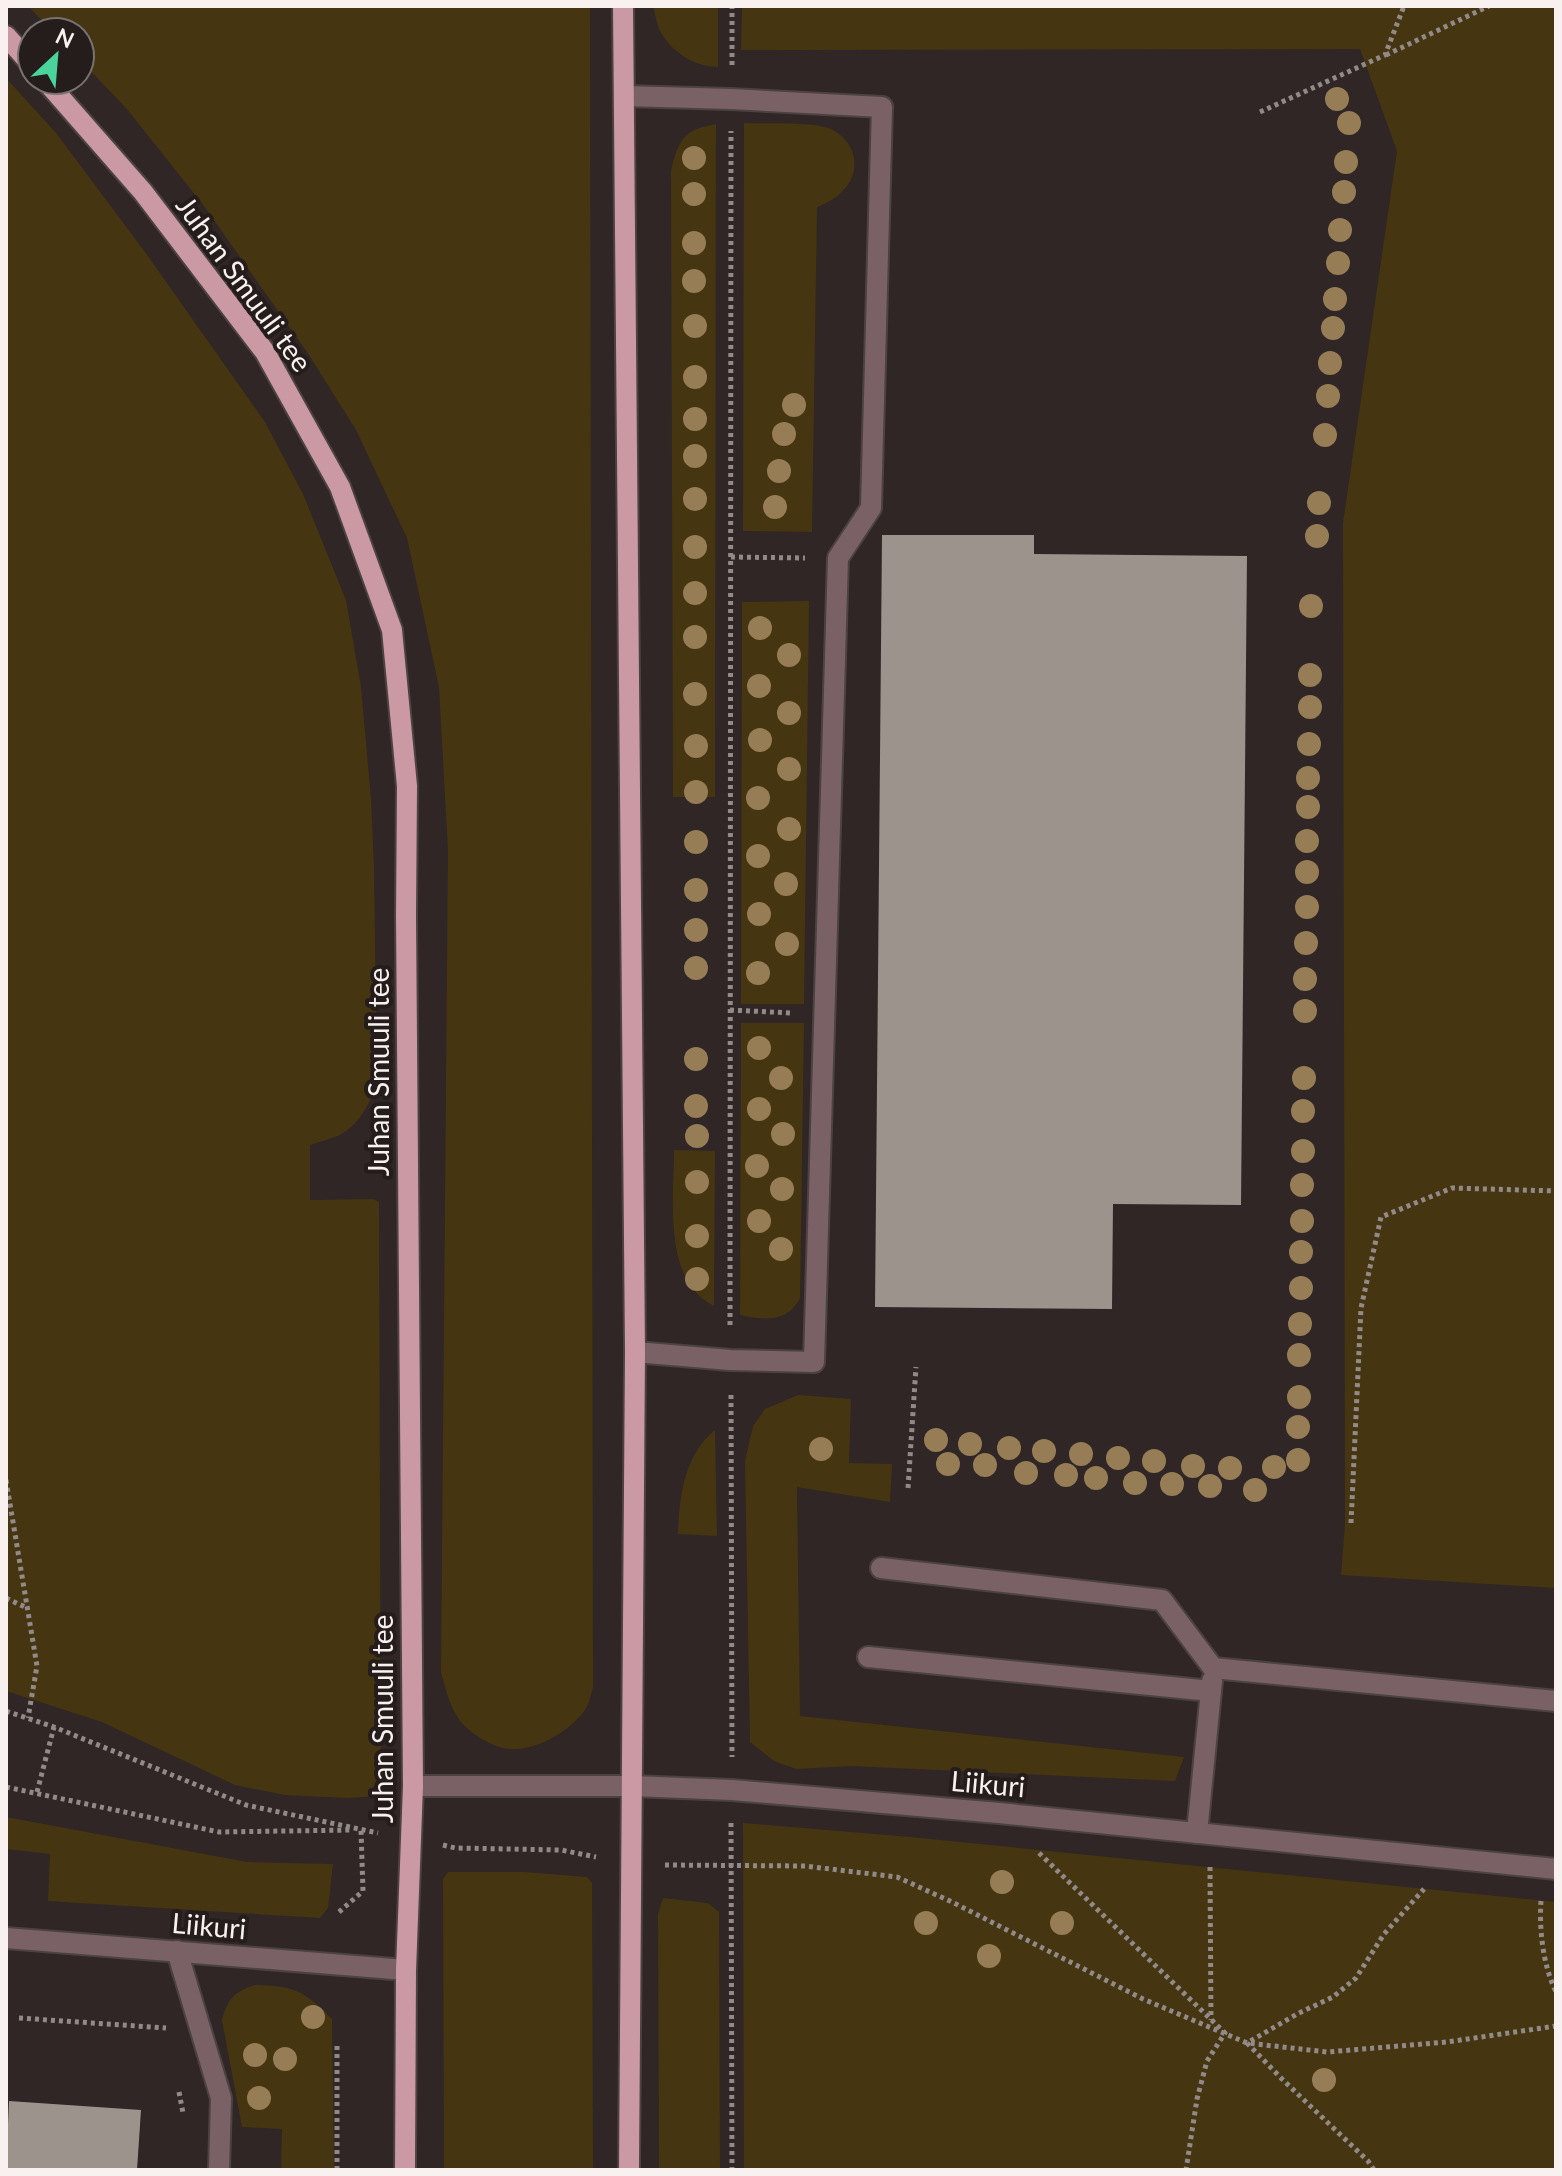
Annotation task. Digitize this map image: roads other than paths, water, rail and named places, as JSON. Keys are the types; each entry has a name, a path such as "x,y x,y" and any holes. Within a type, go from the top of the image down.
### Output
{"main road":[{"path":"623,6 635,1352 629,2170"},
{"name":"Juhan Smuuli tee","path":"59,96 143,192 265,352 340,487 392,630 407,786 413,1786 406,1970 405,2170"}],"street":[{"path":"624,96 882,107 871,508 838,558 814,1362 730,1360 635,1352"},
{"path":"881,1568 1162,1600 1213,1668 1203,1834"},
{"path":"868,1657 1211,1691"},
{"path":"1213,1668 1556,1701"},
{"name":"Liikuri","path":"413,1786 633,1786 732,1790 999,1813 1550,1869"},
{"name":"Liikuri","path":"6,1938 406,1970"},
{"path":"177,1951 221,2098 219,2170"}]}
